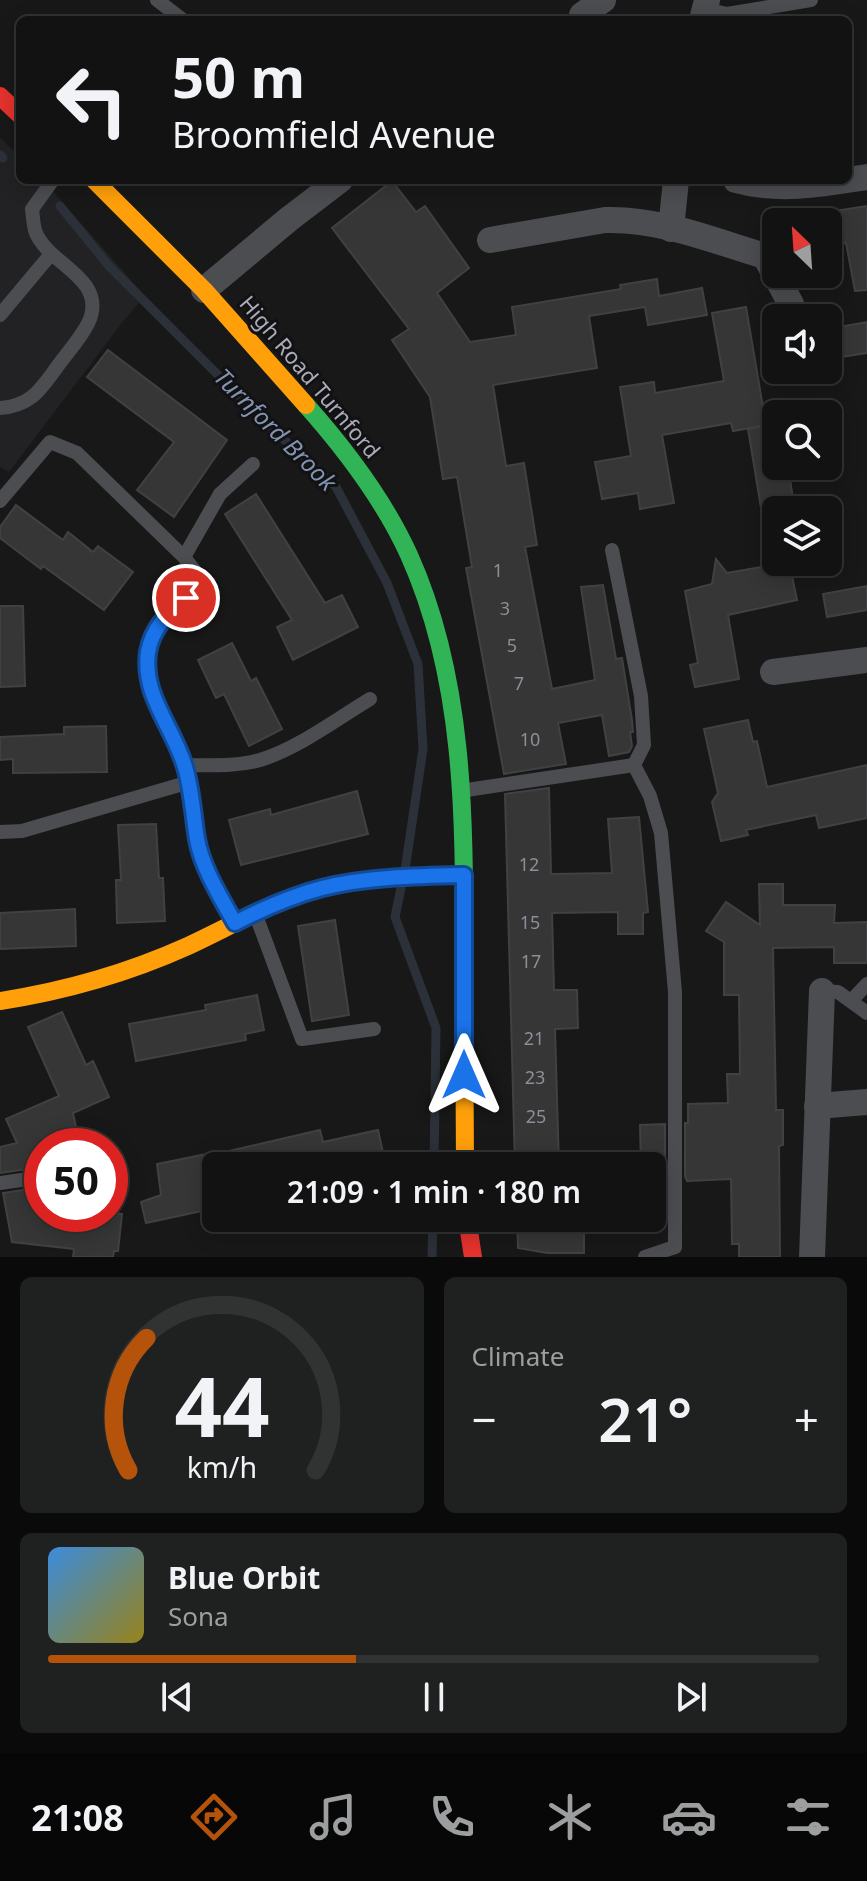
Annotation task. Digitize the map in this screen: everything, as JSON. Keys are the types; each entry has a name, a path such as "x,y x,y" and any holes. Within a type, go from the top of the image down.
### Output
{"main road":[{"path":"0,96 16,111"},
{"name":"High Road Turnford","path":"98,184 204,290 340,443 378,499 409,555 435,628 455,716 464,875 465,1152"},
{"path":"205,584 170,611 157,626 148,651 147,669 151,692 187,774 197,841 208,872 235,923"},
{"path":"0,1001 55,992 98,979 187,946 255,913 322,888 372,881 464,875"},
{"path":"469,1232 473,1257"}],"street":[{"path":"204,290 335,184"},
{"path":"671,229 676,184"},
{"path":"750,184 761,187 814,184"},
{"path":"490,240 620,219 671,229 765,256 791,304"},
{"path":"773,672 867,660"},
{"path":"812,1257 822,991"},
{"path":"817,1106 867,1102"}],"lane":[{"path":"157,0 178,16"},
{"path":"705,10 737,13 811,0"},
{"path":"0,408 18,406 33,397 91,318 93,302 90,289 51,254 36,233 32,209 50,184"},
{"path":"0,315 51,254"},
{"path":"0,501 50,442 77,453 184,557 205,584"},
{"path":"184,557 220,494 253,464"},
{"path":"612,550 641,696 644,745 634,765"},
{"path":"0,832 22,831 187,774 262,759 285,749 370,699"},
{"path":"459,791 634,765"},
{"path":"634,765 650,796 661,833 675,992 675,1247 645,1257"},
{"path":"255,913 302,1039 374,1029"},
{"path":"851,1001 867,984"},
{"path":"822,991 838,992 867,1013"},
{"path":"0,1183 24,1180"}],"shaded area":[{"path":"0,138 16,152 16,184 47,184 145,296 9,472 0,467"}],"building":[{"path":"388,184 394,184 416,212 425,206 469,268 437,293 470,342 516,335 512,307 621,289 620,285 657,279 659,296 702,288 707,315 648,325 645,307 589,316 597,368 493,385 506,466 524,463 537,545 525,547 552,689 595,680 581,587 603,585 616,659 622,658 632,720 632,746 629,752 609,756 602,715 558,723 566,764 504,774 466,568 472,567 457,477 443,479 430,397 392,340 409,329 332,228"},
{"path":"867,206 867,290 855,291 846,243 842,244 842,210"},
{"path":"746,307 762,401 762,426 733,431 731,423 662,435 674,503 640,509 638,493 602,499 595,462 631,456 620,387 654,382 655,393 724,381 712,313"},
{"path":"867,322 867,353 842,357 842,326"},
{"path":"108,350 227,440 174,517 137,490 174,442 87,377"},
{"path":"762,426 762,480 790,480 793,496 762,496 762,514 748,429"},
{"path":"256,494 325,603 342,595 358,627 293,660 277,627 292,620 225,514"},
{"path":"16,505 63,540 68,532 93,552 98,546 133,572 104,610 0,538 0,527"},
{"path":"716,559 727,573 762,567 762,576 792,576 797,600 728,615 739,679 695,687 690,665 698,663 685,591 712,584"},
{"path":"867,586 867,610 827,617 823,594"},
{"path":"0,606 23,606 25,686 0,687"},
{"path":"232,643 251,681 256,678 282,729 249,746 224,694 216,698 198,660"},
{"path":"748,720 753,742 757,741 767,787 867,765 867,818 819,828 816,815 746,830 748,835 721,841 712,802 718,793 704,729"},
{"path":"106,726 107,772 13,773 13,759 0,760 0,737 64,734 64,727"},
{"path":"549,788 551,874 612,873 608,819 639,817 648,912 643,913 643,934 618,934 618,912 552,913 554,990 577,990 578,1028 555,1029 559,1152 515,1152 505,794"},
{"path":"357,791 368,834 241,865 229,820 270,809 271,815"},
{"path":"156,824 165,921 117,923 116,880 121,880 118,825"},
{"path":"759,884 783,884 783,905 835,905 834,923 867,922 867,963 834,963 834,947 773,948 776,1110 783,1110 783,1145 779,1146 780,1257 739,1257 739,1244 732,1244 731,1179 687,1181 685,1176 688,1104 728,1103 727,1074 740,1074 739,995 724,995 724,942 706,931 726,902 760,925"},
{"path":"75,909 76,946 0,949 0,913"},
{"path":"335,920 349,1015 312,1021 298,926"},
{"path":"257,995 264,1030 245,1034 246,1040 136,1061 129,1024 206,1010 205,1005"},
{"path":"62,1012 86,1065 93,1061 109,1097 73,1113 76,1128 24,1128 24,1170 0,1173 0,1147 17,1143 6,1119 59,1096 28,1027"},
{"path":"665,1124 665,1152 641,1152 640,1125"},
{"path":"320,1130 323,1142 378,1130 383,1152 225,1152"},
{"path":"202,1155 202,1211 146,1223 141,1202 161,1195 157,1164"},
{"path":"24,1190 24,1232 120,1232 118,1251 114,1251 113,1257 73,1257 74,1249 12,1242 3,1193"},
{"path":"517,1232 584,1232 584,1253 547,1253 518,1248"}],"waterway":[{"name":"Turnford Brook","path":"0,155 3,158"},
{"name":"Turnford Brook","path":"60,206 109,266 267,424 336,487 387,583 418,664 423,749 405,870"},
{"name":"Turnford Brook","path":"401,888 395,917 436,1028 434,1152"},
{"name":"Turnford Brook","path":"432,1257 433,1232"}],"traffic: fast":[{"path":"306,405 363,476 388,515 409,555 429,606 443,658 459,765 464,873 464,981"}],"traffic: slow":[{"path":"98,184 204,290 306,405"},
{"path":"0,1001 72,986 142,965 306,893 384,878 464,875"},
{"path":"464,981 465,1152"}],"traffic: jam":[{"path":"0,96 16,111"},
{"path":"205,584 161,621 151,641 148,668 154,697 185,767 205,866 235,923"},
{"path":"469,1232 473,1257"}],"route":[{"path":"186,598 157,626 148,651 148,682 155,704 185,765 197,841 208,872 235,923 322,888 372,881 464,875 464,1075"}]}
